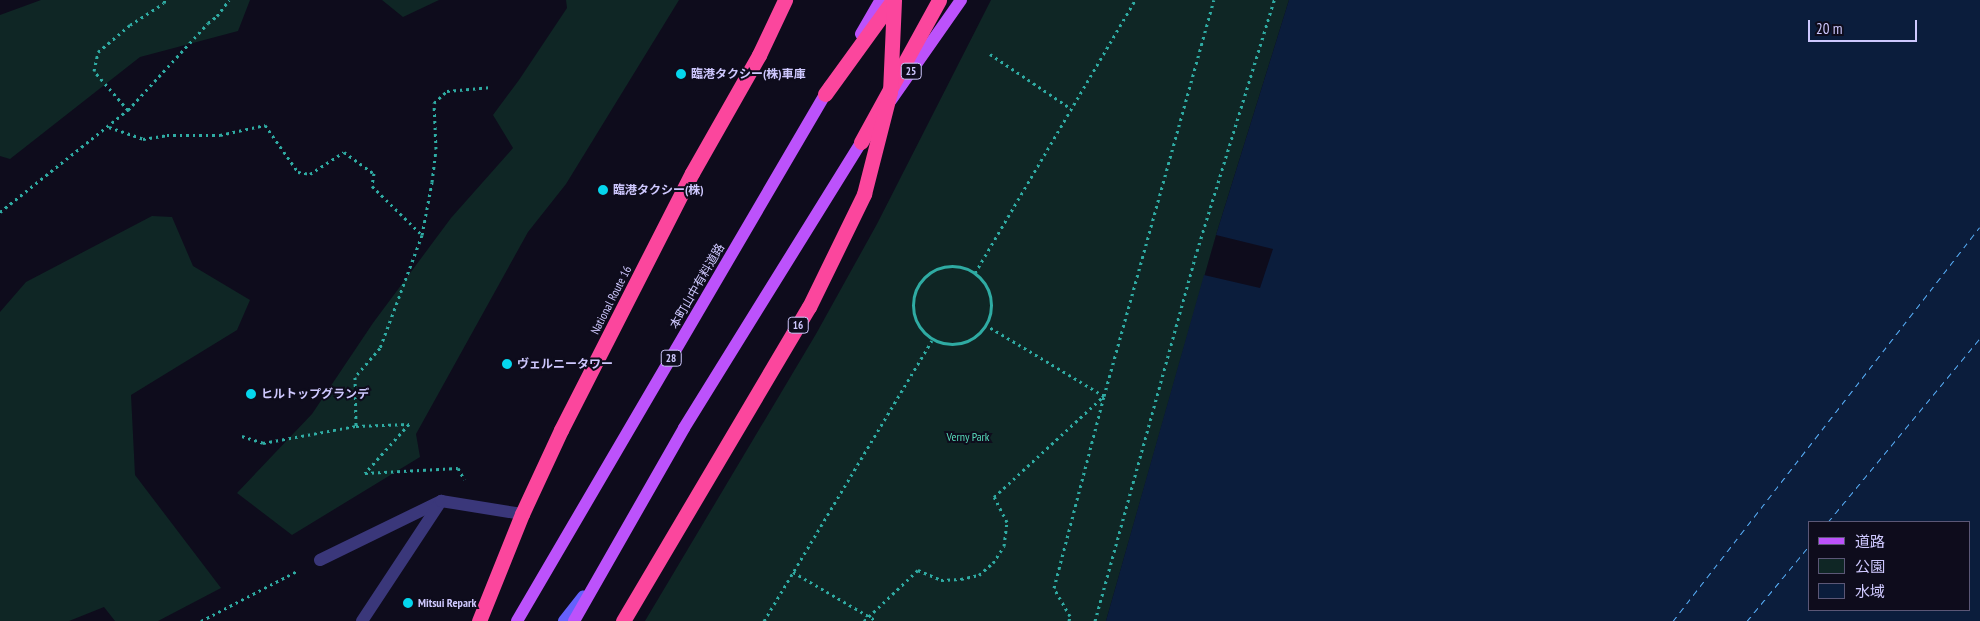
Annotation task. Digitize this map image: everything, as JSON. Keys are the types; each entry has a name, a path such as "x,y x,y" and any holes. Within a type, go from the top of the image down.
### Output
{"highway":[{"name":"National Route 16","path":"479,621 522,514 561,430 692,173 759,55 785,0"},
{"path":"825,94 893,0"},
{"name":"16","path":"623,621 809,307 864,194 890,92 893,0"},
{"path":"861,142 939,0"}],"main road":[{"name":"本町山中有料道路","path":"517,621 881,0"},
{"name":"25","path":"861,142 961,0"},
{"path":"574,621 690,420 861,142"}],"street":[{"path":"320,560 441,501 482,506 522,514"},
{"path":"362,621 441,501"},
{"path":"564,621 599,576"}],"path":[{"path":"128,110 94,71 98,52 130,25 164,3 164,0"},
{"path":"0,212 128,110 208,23 217,16 229,0"},
{"path":"975,273 1135,0"},
{"path":"1069,621 1070,616 1054,588 1104,396 1214,0"},
{"path":"1095,621 1197,250 1274,0"},
{"path":"990,54 1070,108"},
{"path":"356,426 355,377 380,348 422,235 434,166 434,103 447,91 492,87"},
{"path":"109,127 143,139 167,135 220,135 265,125 298,172 310,174 344,152 374,172 372,186"},
{"path":"372,186 374,173"},
{"path":"372,186 422,235"},
{"path":"948,266 962,267 975,273 985,283 990,297 991,311 986,325 979,335 962,344 943,344 932,340 921,330 914,318 912,304 915,290 923,278 934,269 948,266"},
{"path":"986,325 1104,396"},
{"path":"764,621 932,340"},
{"path":"866,621 918,570 941,580 961,579 978,575 993,563 1004,546 1007,522 994,497 1104,396"},
{"path":"242,436 263,443 356,426 410,424 365,473 458,468 482,506"},
{"path":"201,621 320,560"},
{"path":"793,572 877,621"}],"green space":[{"path":"41,0 250,0 238,31 140,57 10,159 0,156 0,15"},
{"path":"382,0 439,0 403,17"},
{"path":"566,0 679,0 566,184 528,232 416,434 420,457 292,535 237,493 312,414 373,323 451,218 513,148 493,115 567,8"},
{"name":"Verny Park","path":"991,0 1289,0 1216,235 1106,621 645,621 816,334 877,224"},
{"path":"152,216 172,217 193,266 250,300 237,330 131,395 135,475 221,588 158,621 115,621 104,607 69,621 0,621 0,312 26,282"}],"water":[{"path":"1289,0 1980,0 1980,621 1106,621 1204,275 1260,288 1273,249 1216,235"}],"ferry route":[{"path":"1673,621 1980,227"},
{"path":"1829,521 1980,338"},
{"path":"1747,621 1808,547"}],"place":[{"name":"臨港タクシー(株)車庫","path":"681,74"},
{"name":"臨港タクシー(株)","path":"603,190"},
{"name":"ヴェルニータワー","path":"507,364"},
{"name":"ヒルトップグランデ","path":"251,394"},
{"name":"Mitsui Repark","path":"408,603"}]}
